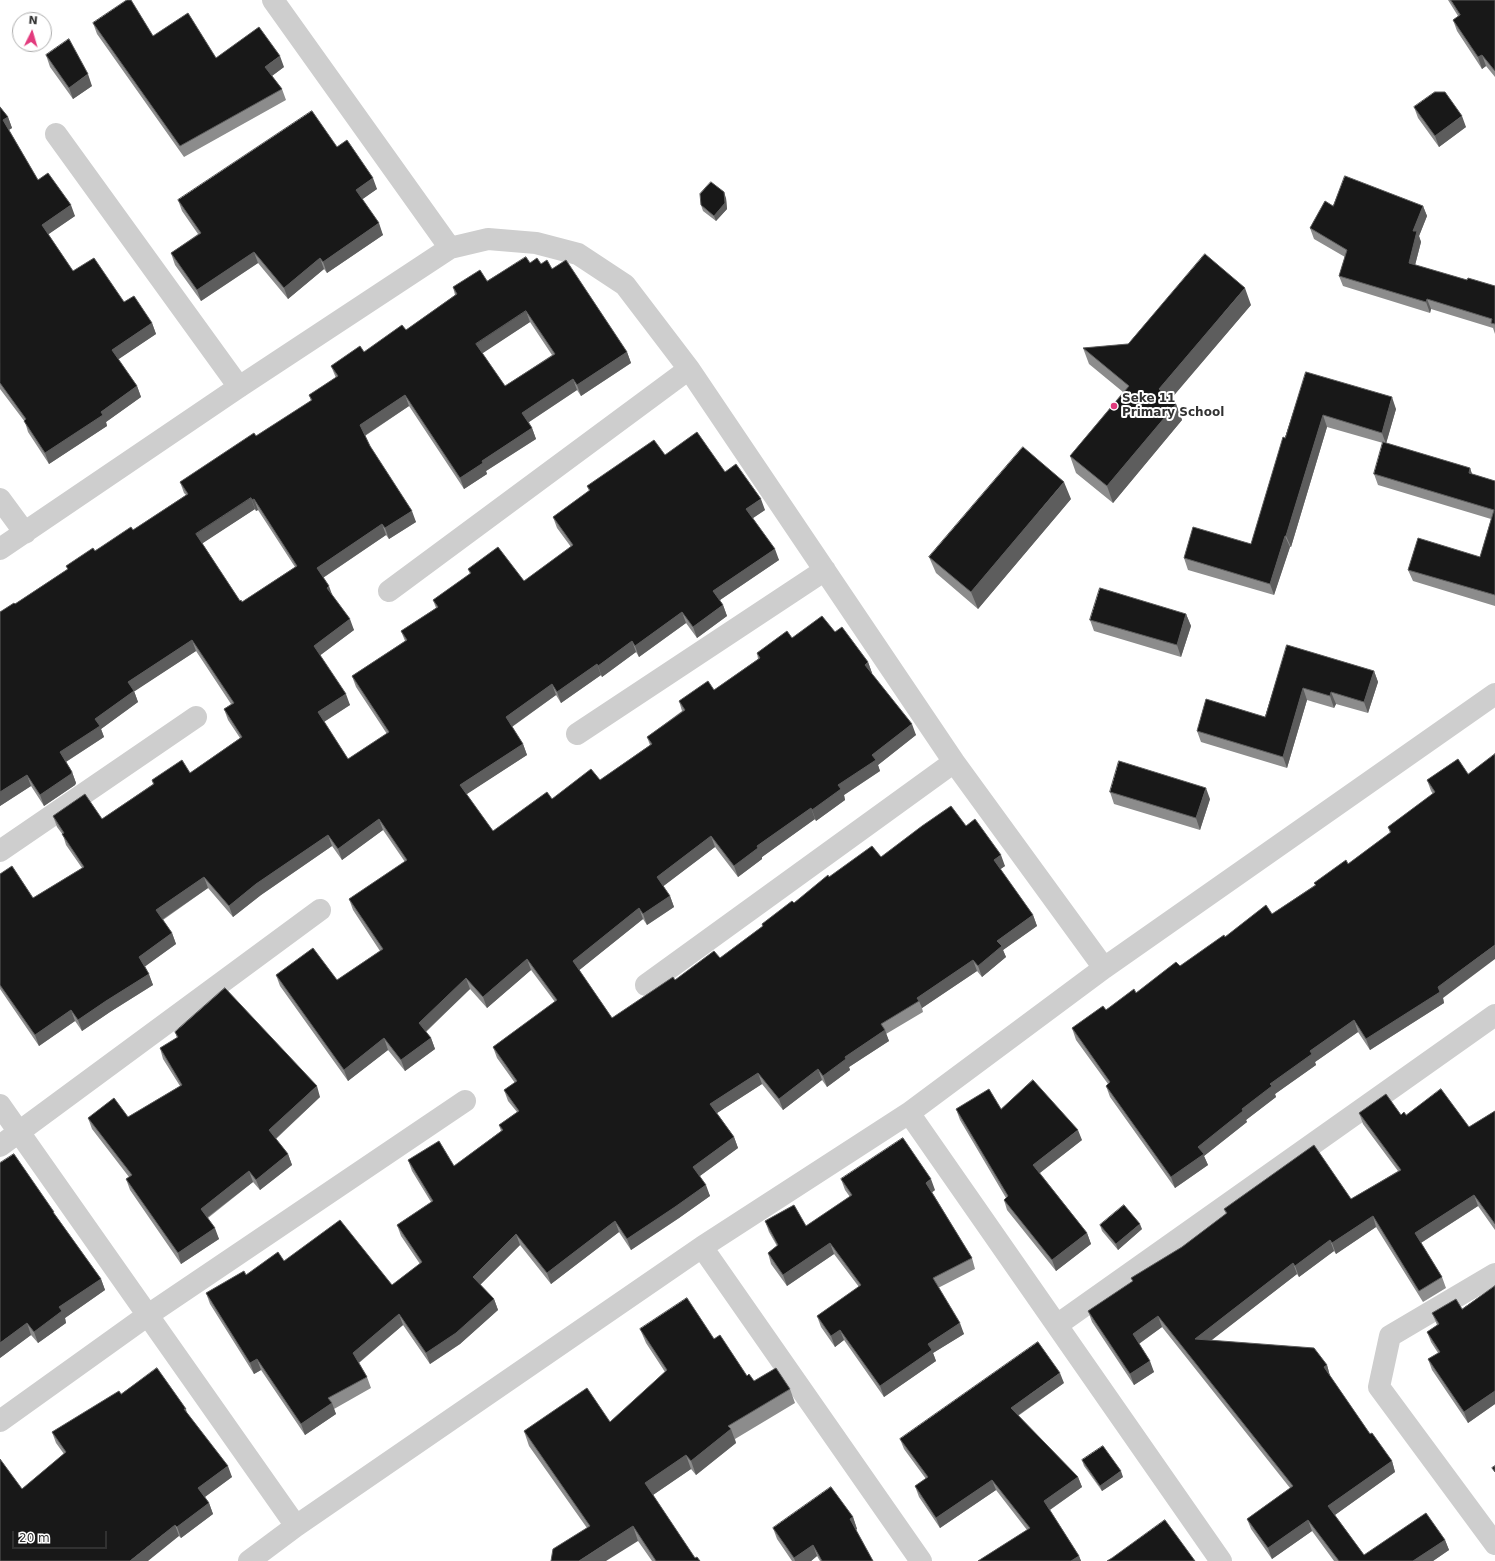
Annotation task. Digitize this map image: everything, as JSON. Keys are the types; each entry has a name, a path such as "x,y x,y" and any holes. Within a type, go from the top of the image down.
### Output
{"street":[{"path":"273,0 450,248"},
{"path":"56,134 239,387"},
{"path":"0,549 239,387 450,248 488,239 536,243 578,254 625,285 689,369 954,762 1104,968"},
{"path":"389,591 689,369"},
{"path":"0,498 25,533"},
{"path":"577,734 825,570"},
{"path":"249,1561 296,1526 702,1247 909,1113 1104,968 1495,694"},
{"path":"0,851 196,717"},
{"path":"646,985 954,762"},
{"path":"0,1146 320,910"},
{"path":"1057,1324 1495,1015"},
{"path":"0,1421 148,1315 465,1101"},
{"path":"0,1104 296,1526"},
{"path":"909,1113 1221,1561"},
{"path":"702,1247 921,1561"},
{"path":"1495,1274 1390,1336 1379,1387 1495,1544"}],"building":[{"path":"127,0 131,0 153,36 188,13 216,58 259,27 280,56 265,67 282,89 180,146 93,23"},
{"path":"1451,0 1495,0 1495,71 1482,55 1478,57 1453,20 1460,15"},
{"path":"69,39 88,74 69,88 46,55"},
{"path":"1435,92 1445,92 1462,116 1435,136 1414,107"},
{"path":"0,107 8,117 3,120 38,180 48,173 71,205 42,225 73,271 94,258 124,302 134,296 152,323 112,350 137,386 101,412 103,415 45,453 24,421 26,419 0,383"},
{"path":"312,111 337,147 347,140 373,178 356,190 379,223 323,262 320,258 284,288 254,252 197,290 171,253 201,233 178,200"},
{"path":"1345,176 1423,206 1413,231 1417,231 1409,263 1467,280 1468,278 1495,286 1495,324 1491,323 1492,319 1427,299 1426,302 1339,276 1347,250 1310,228 1325,201 1333,206"},
{"path":"711,182 724,192 725,203 714,216 701,205 700,194"},
{"path":"1205,254 1245,288 1159,389 1176,404 1107,486 1070,456 1129,386 1083,348 1128,344"},
{"path":"526,257 530,263 537,258 541,264 547,260 552,269 566,260 627,352 577,385 573,379 522,413 532,428 482,461 483,463 460,478 405,395 360,425 370,446 412,511 385,528 382,524 317,568 329,586 327,588 350,619 314,646 346,694 318,712 348,759 389,732 352,676 407,640 401,631 438,607 433,600 471,573 468,569 498,547 524,581 573,545 553,517 590,490 587,486 654,440 665,455 697,432 725,472 736,464 761,499 746,509 775,549 713,591 723,605 693,627 682,612 635,646 632,641 598,666 597,664 557,692 552,684 506,717 523,744 460,785 493,831 547,792 552,799 591,769 600,780 652,744 647,737 685,710 679,701 708,681 714,690 760,658 757,653 787,631 792,638 822,616 835,632 842,627 868,662 865,665 912,724 872,755 876,760 838,785 841,789 757,846 758,848 734,866 711,836 657,877 670,896 643,914 639,908 573,961 612,1018 673,977 675,980 714,951 720,958 763,926 762,924 792,901 794,903 828,875 829,877 872,846 881,857 951,806 966,826 975,819 1001,855 994,860 1033,915 997,941 1002,946 978,966 973,960 917,998 919,1001 881,1024 885,1030 845,1057 846,1059 823,1076 818,1069 779,1099 758,1073 710,1104 734,1137 693,1167 706,1185 675,1207 627,1239 615,1221 547,1273 516,1234 473,1277 494,1299 456,1333 426,1353 399,1314 353,1353 367,1377 328,1398 332,1403 301,1424 257,1359 250,1363 206,1293 244,1271 246,1275 278,1252 284,1261 340,1220 392,1285 422,1262 397,1225 433,1201 408,1160 439,1141 454,1166 503,1130 499,1125 519,1111 504,1090 517,1081 493,1047 557,1000 527,959 483,997 466,978 419,1023 431,1038 401,1060 384,1038 344,1070 276,975 313,948 337,980 383,949 349,899 407,860 379,819 338,849 328,835 256,884 229,906 204,877 156,910 172,933 139,957 149,974 78,1020 71,1010 35,1035 0,985 0,874 12,866 33,898 84,867 62,834 64,833 53,816 85,794 102,819 154,784 152,780 182,760 190,773 242,737 224,709 234,703 192,640 128,682 134,691 95,719 100,726 60,752 72,772 71,774 40,795 27,775 0,792 0,612 14,603 15,604 68,569 66,566 93,548 95,551 131,527 133,530 188,494 180,482 254,433 256,436 312,400 309,395 338,376 331,366 360,346 364,352 402,325 406,330 457,294 453,287 480,270 487,281","holes":["526,311 555,354 505,386 476,344","251,498 252,500 254,499 297,566 242,602 196,534"]},
{"path":"1306,372 1392,397 1382,433 1323,415 1270,584 1184,558 1193,527 1251,544 1283,437 1285,438"},
{"path":"1383,442 1470,468 1469,473 1495,481 1495,595 1408,570 1418,538 1480,557 1494,510 1374,474"},
{"path":"1023,447 1064,482 971,592 929,557"},
{"path":"1100,588 1186,614 1177,645 1090,620"},
{"path":"1287,645 1374,671 1364,702 1331,692 1330,696 1303,688 1283,757 1197,731 1206,699 1265,717"},
{"path":"1495,754 1495,945 1438,987 1440,992 1366,1039 1354,1020 1310,1051 1312,1054 1270,1084 1272,1086 1242,1109 1243,1111 1198,1147 1204,1154 1171,1177 1106,1086 1110,1082 1072,1028 1103,1006 1106,1010 1134,989 1136,993 1176,962 1180,966 1224,935 1225,937 1266,905 1272,914 1316,885 1314,883 1346,860 1348,864 1391,832 1388,827 1435,792 1427,780 1458,759 1468,774"},
{"path":"1119,761 1206,788 1196,818 1110,792"},
{"path":"225,988 317,1086 269,1130 288,1154 256,1180 249,1171 201,1209 215,1228 178,1253 126,1179 132,1175 88,1118 114,1098 128,1117 182,1085 160,1048 178,1037 175,1032"},
{"path":"1033,1080 1078,1130 1033,1165 1087,1233 1052,1260 1004,1200 1008,1196 956,1109 989,1089 1001,1109"},
{"path":"1441,1089 1469,1127 1495,1111 1495,1224 1474,1195 1415,1233 1442,1277 1419,1291 1373,1216 1332,1243 1330,1240 1295,1266 1293,1263 1195,1339 1314,1348 1327,1365 1324,1367 1370,1434 1372,1433 1392,1461 1328,1506 1364,1555 1426,1513 1445,1540 1413,1561 1339,1561 1308,1520 1268,1548 1247,1519 1293,1486 1158,1316 1133,1334 1150,1361 1130,1374 1088,1311 1133,1281 1131,1278 1182,1247 1227,1213 1224,1209 1314,1145 1351,1199 1401,1170 1359,1113 1386,1094 1401,1115 1404,1112 1406,1115"},
{"path":"903,1138 931,1179 926,1183 972,1258 933,1278 960,1323 928,1344 932,1350 880,1386 840,1330 831,1336 817,1316 861,1285 830,1243 783,1275 768,1253 778,1245 765,1221 794,1205 806,1226 852,1195 841,1179"},
{"path":"14,1154 101,1279 59,1307 62,1311 34,1332 27,1323 0,1343 0,1163"},
{"path":"1124,1205 1140,1224 1116,1244 1100,1225"},
{"path":"1495,1286 1495,1391 1464,1412 1428,1359 1440,1352 1427,1332 1439,1324 1432,1313 1456,1299 1462,1309"},
{"path":"687,1298 714,1339 720,1335 747,1376 749,1374 754,1381 776,1368 790,1389 728,1426 731,1429 691,1461 686,1455 645,1483 695,1558 697,1557 700,1561 656,1561 633,1526 579,1561 551,1561 553,1549 590,1526 524,1431 587,1388 610,1422 667,1370 640,1329"},
{"path":"1038,1342 1060,1373 1011,1408 1078,1477 1044,1501 1079,1556 1071,1561 978,1561 1030,1528 992,1480 936,1518 915,1486 928,1477 900,1439"},
{"path":"157,1368 186,1409 184,1409 228,1466 198,1488 209,1503 177,1527 175,1525 130,1561 0,1561 0,1459 22,1489 66,1452 52,1432 119,1391 121,1394"},
{"path":"1103,1446 1121,1471 1100,1486 1082,1460"},
{"path":"831,1487 853,1517 850,1519 873,1561 822,1561 813,1545 794,1558 773,1528"},
{"path":"1165,1520 1195,1561 1107,1561 1112,1558"}],"place":[{"name":"Seke 11 Primary School","path":"1114,406"}]}
